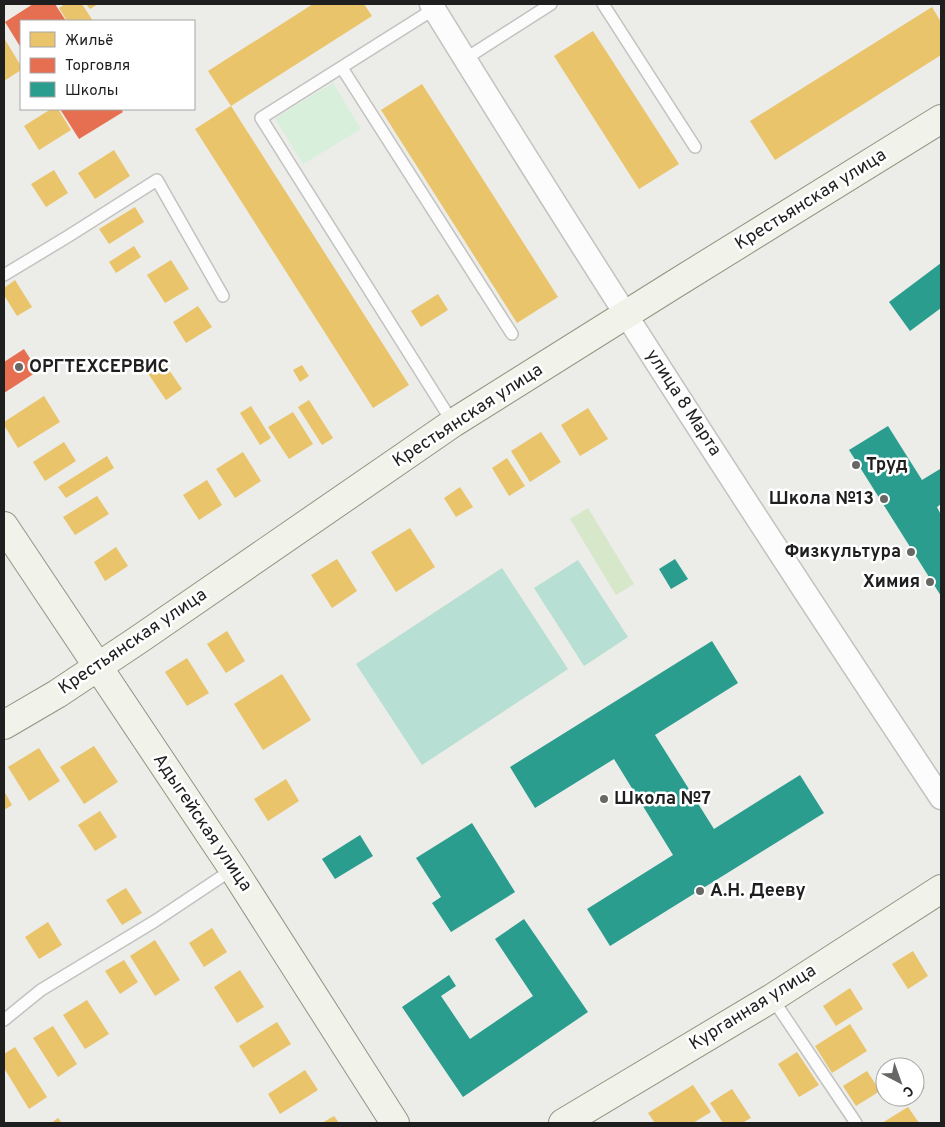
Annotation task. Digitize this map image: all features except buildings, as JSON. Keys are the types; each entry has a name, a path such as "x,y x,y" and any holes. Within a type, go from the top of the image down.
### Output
{"street":[{"name":"улица 8 Марта","path":"433,7 626,315 941,798"},
{"name":"Крестьянская улица","path":"4,725 98,667 453,424 941,119"},
{"name":"Адыгейская улица","path":"4,526 234,869 396,1123"},
{"name":"Курганная улица","path":"563,1123 772,998 941,890"}],"lane":[{"path":"465,59 551,4"},
{"path":"603,4 695,147"},
{"path":"433,7 342,68 261,118 453,424"},
{"path":"342,68 512,334"},
{"path":"4,275 157,180 224,296"},
{"path":"4,1020 41,990 155,921 234,869"},
{"path":"772,998 856,1123"}],"green space":[{"path":"333,83 361,129 303,164 275,118"},
{"path":"588,508 634,584 616,595 570,519"},
{"path":"578,560 628,637 584,666 534,588"},
{"path":"502,568 568,669 422,765 356,664"}],"place":[{"name":"ОРГТЕХСЕРВИС","path":"19,367"},
{"name":"Труд","path":"856,465"},
{"name":"Школа №13","path":"884,499"},
{"name":"Физкультура","path":"911,552"},
{"name":"Химия","path":"930,582"},
{"name":"Школа №7","path":"604,799"},
{"name":"А.Н. Дееву","path":"700,891"}]}
